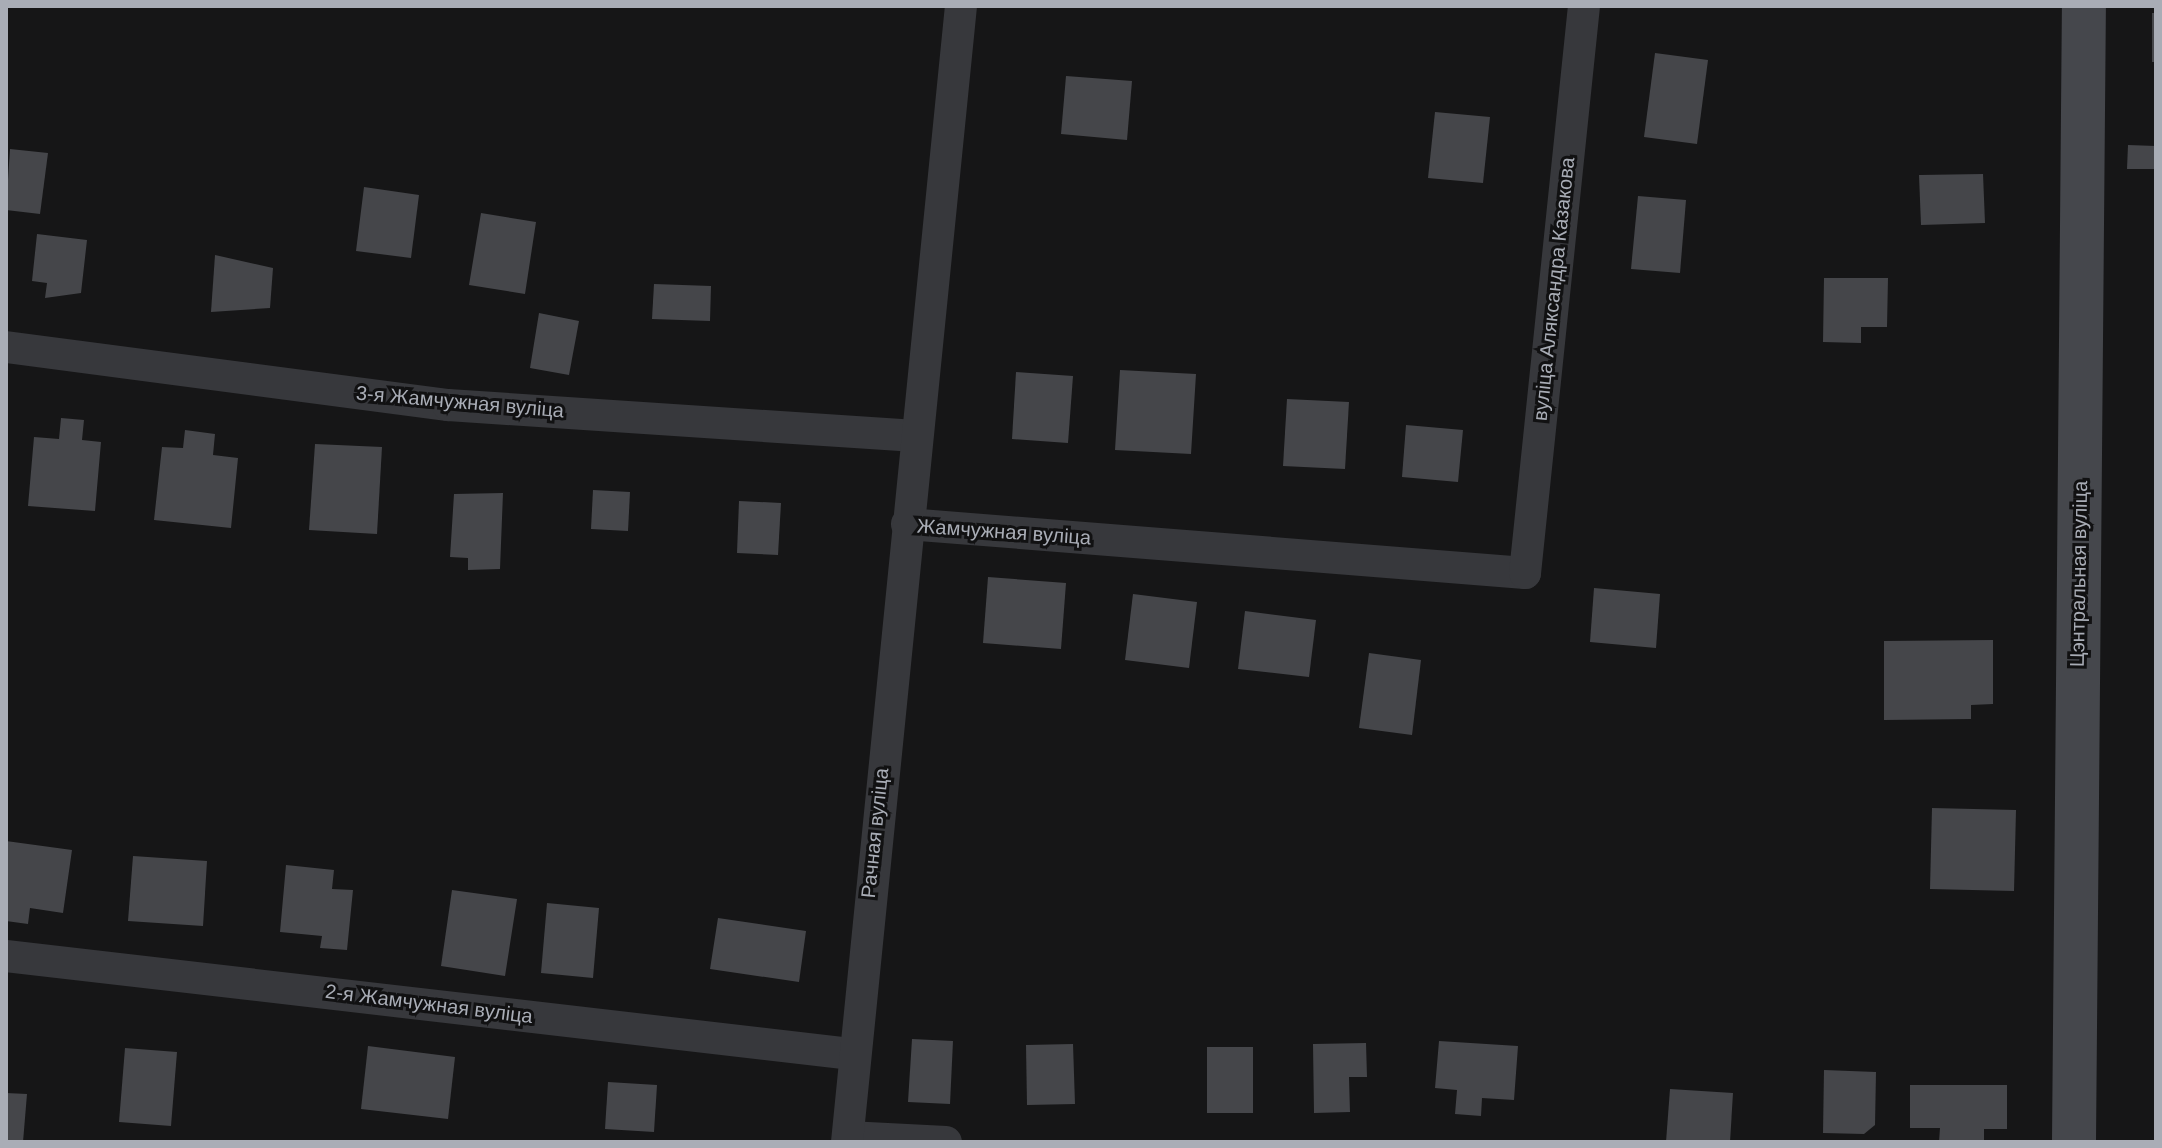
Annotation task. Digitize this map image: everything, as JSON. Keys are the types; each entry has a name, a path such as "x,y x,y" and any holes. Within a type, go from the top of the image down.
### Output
{"street":[{"name":"Жамчужная вуліца","path":"961,6 907,524 1525,573"},
{"name":"вуліца Аляксандра Казакова","path":"1525,573 1584,6"},
{"name":"Цэнтральная вуліца","path":"2074,1142 2084,6"},
{"name":"3-я Жамчужная вуліца","path":"6,347 448,405 916,436"},
{"name":"Рачная вуліца","path":"848,1139 852,1054 907,524"},
{"name":"2-я Жамчужная вуліца","path":"6,956 852,1054"},
{"path":"848,1139 946,1142"}],"building":[{"path":"2152,13 2156,13 2156,62 2152,62"},
{"path":"1655,53 1708,60 1697,144 1644,137"},
{"path":"1066,76 1132,81 1127,140 1061,134"},
{"path":"1435,112 1490,117 1483,183 1428,178"},
{"path":"2128,145 2156,146 2156,169 2127,169"},
{"path":"10,149 48,153 40,214 6,210"},
{"path":"1983,174 1985,223 1921,225 1919,175"},
{"path":"364,187 419,195 411,258 356,251"},
{"path":"1638,196 1686,200 1680,273 1631,269"},
{"path":"481,213 536,222 525,294 469,285"},
{"path":"37,234 87,240 81,293 45,298 47,283 32,281"},
{"path":"215,255 273,268 270,308 211,312"},
{"path":"1824,278 1888,278 1887,327 1861,327 1861,343 1823,342"},
{"path":"654,284 711,286 710,321 652,319"},
{"path":"539,313 579,321 569,375 530,368"},
{"path":"1120,370 1196,374 1191,454 1115,450"},
{"path":"1016,372 1073,376 1068,443 1012,439"},
{"path":"1287,399 1349,402 1345,469 1283,466"},
{"path":"61,418 84,420 82,440 101,442 95,511 28,506 34,437 59,439"},
{"path":"1406,425 1463,430 1458,482 1402,477"},
{"path":"185,430 215,434 213,455 238,458 231,528 154,520 162,447 183,448"},
{"path":"315,444 382,447 377,534 309,530"},
{"path":"593,490 630,492 628,531 591,529"},
{"path":"503,493 500,569 468,570 468,558 450,557 454,494"},
{"path":"739,501 781,503 778,555 737,553"},
{"path":"988,577 1066,583 1061,649 983,643"},
{"path":"1594,588 1660,594 1656,648 1590,642"},
{"path":"1133,594 1197,602 1189,668 1125,660"},
{"path":"1245,611 1316,620 1309,677 1238,669"},
{"path":"1993,640 1993,704 1971,705 1971,719 1884,720 1884,641"},
{"path":"1369,653 1421,660 1412,735 1359,728"},
{"path":"1932,808 2016,810 2014,891 1930,889"},
{"path":"6,841 72,850 63,913 30,908 28,924 6,921"},
{"path":"133,856 207,861 203,926 128,921"},
{"path":"286,865 334,870 332,889 353,890 347,950 320,948 322,936 280,932"},
{"path":"452,890 517,899 505,976 441,966"},
{"path":"547,903 599,908 593,978 541,973"},
{"path":"718,918 806,931 799,982 710,969"},
{"path":"912,1039 953,1041 950,1104 908,1102"},
{"path":"1439,1041 1518,1046 1514,1100 1482,1098 1481,1116 1455,1114 1457,1090 1435,1088"},
{"path":"1366,1043 1367,1077 1349,1077 1350,1112 1314,1113 1313,1044"},
{"path":"1073,1044 1075,1104 1027,1105 1026,1045"},
{"path":"368,1046 455,1057 448,1119 361,1109"},
{"path":"1207,1047 1253,1047 1253,1113 1207,1113"},
{"path":"125,1048 177,1052 171,1126 119,1122"},
{"path":"1824,1070 1876,1072 1875,1125 1864,1134 1823,1133"},
{"path":"608,1082 657,1085 654,1132 605,1129"},
{"path":"1910,1085 2007,1085 2007,1129 1984,1129 1984,1142 1939,1142 1940,1128 1910,1128"},
{"path":"1670,1089 1733,1093 1730,1142 1666,1142"},
{"path":"6,1093 27,1094 23,1142 6,1142"}]}
